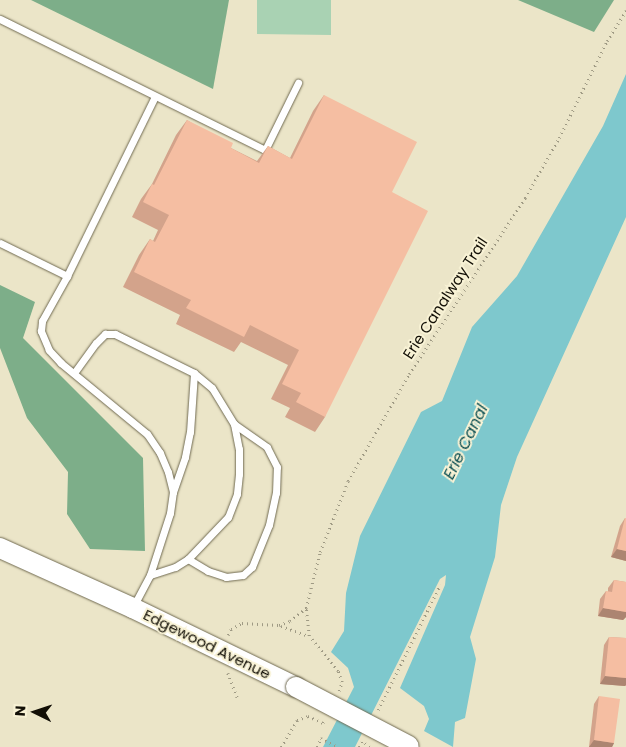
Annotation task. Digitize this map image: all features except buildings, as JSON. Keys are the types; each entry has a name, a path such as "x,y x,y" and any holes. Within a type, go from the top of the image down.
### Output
{"street":[{"name":"Edgewood Avenue","path":"0,548 133,608 296,687 410,746"}],"lane":[{"path":"0,19 265,150 298,83"},
{"path":"155,96 67,276 42,321 41,331 49,350 147,434 160,453 168,472 173,492"},
{"path":"0,243 67,276"},
{"path":"74,373 86,352 105,334 114,334 194,373 212,388 234,424 239,449 238,494 228,517 188,559 175,567 150,575"},
{"path":"133,608 150,575 170,513 173,492 188,440 194,373"},
{"path":"188,559 208,571 226,577 243,574 252,567 269,525 276,493 277,467 267,447 234,424"}],"path":[{"name":"Erie Canalway Trail","path":"309,636 306,608 320,552 348,481 409,374 525,198 626,10"},
{"path":"375,714 440,585"},
{"path":"280,625 290,621 306,608"},
{"path":"227,637 232,629 242,624 280,625 309,636 341,676 342,682 336,697"},
{"path":"227,670 237,697"},
{"path":"281,747 298,720 308,716 323,723 327,714"},
{"path":"358,747 367,732"},
{"path":"317,747 321,738 338,747"}],"green space":[{"path":"31,0 229,0 213,89"},
{"path":"257,0 331,0 331,35 257,34"},
{"path":"518,0 614,0 594,32"},
{"path":"0,285 35,302 23,338 143,458 145,551 90,549 67,514 68,472 27,418 0,348"}],"water":[{"name":"Erie Canal","path":"626,74 626,217 517,457 501,505 495,557 470,637 476,659 465,718 455,722 453,747 424,731 429,719 424,706 400,688 445,585 446,575 440,579 355,747 323,747 354,687 348,668 331,652 344,631 346,593 360,536 421,412 442,401 472,327 517,276 603,126"}]}
